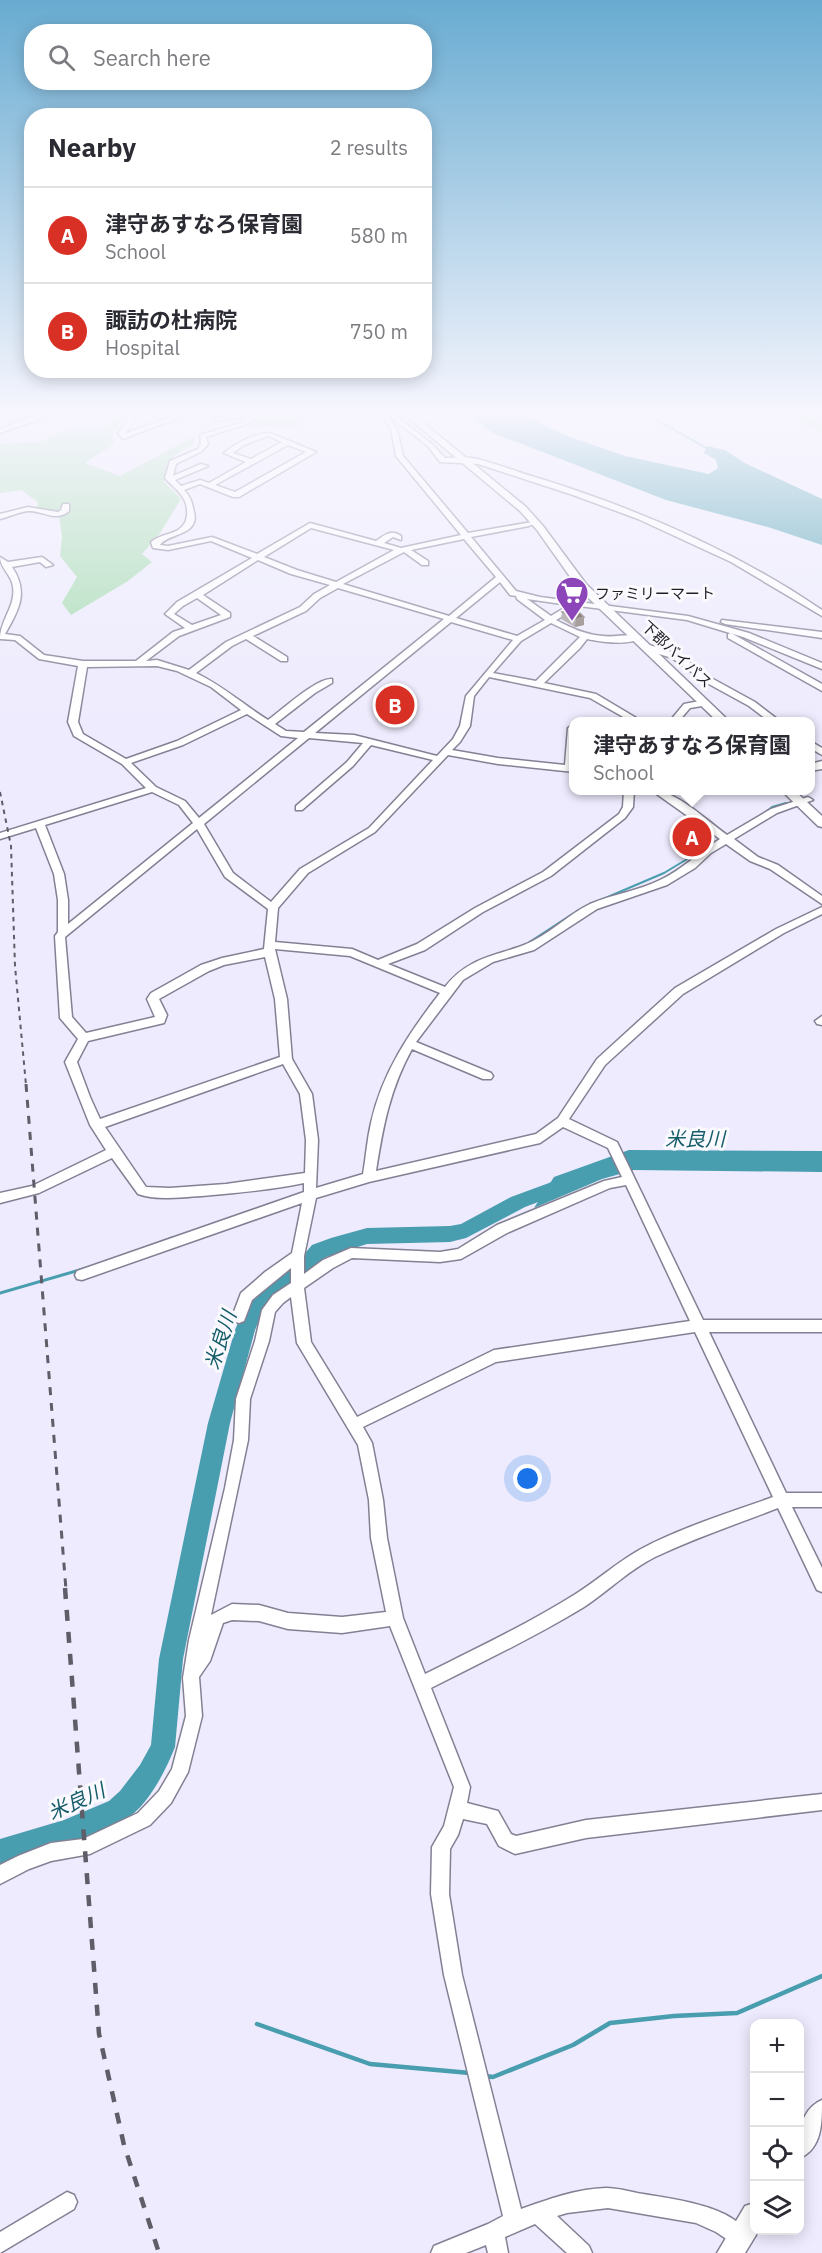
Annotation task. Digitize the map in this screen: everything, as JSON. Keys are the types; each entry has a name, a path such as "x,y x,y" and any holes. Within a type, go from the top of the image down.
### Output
{"street":[{"path":"192,515 191,524 177,534 154,542 156,546 166,549 201,538 212,539 294,572 518,639"},
{"path":"447,515 517,595 564,630 585,635 632,639"},
{"path":"521,515 564,576 701,703 711,717"},
{"path":"529,515 598,607"},
{"path":"633,515 678,533 743,565 822,614"},
{"path":"190,674 229,644 303,609 317,596 403,550 529,524"},
{"path":"193,629 169,614 180,604 197,596 310,525 403,550 425,563"},
{"path":"378,543 393,535"},
{"path":"3,562 42,559 49,565"},
{"path":"3,562 17,581 17,600 12,616 0,635 17,638 37,655 83,664 140,662 170,666 214,684 284,734 305,737 339,737 442,755 569,768"},
{"path":"84,1038 66,1018 60,936 500,578"},
{"path":"517,595 693,620 720,621 822,635"},
{"path":"140,662 170,638 227,615 197,596"},
{"path":"514,2221 453,1976 440,1894 441,1847 452,1829 462,1787 395,1618 379,1538 376,1500 365,1443 303,1343 297,1288 297,1256 310,1195 312,1140 306,1094 286,1059 281,999 270,949 273,908 304,871 372,830 457,740 465,726 470,696 518,639 548,619 577,604"},
{"path":"693,620 746,635 822,666"},
{"path":"712,625 822,688"},
{"path":"246,635 284,659"},
{"path":"538,684 577,646 585,635"},
{"name":"下郡バイパス","path":"632,639 646,647 701,703 719,717"},
{"path":"646,647 675,656 710,681 753,704 770,717"},
{"path":"83,664 74,722 79,736 125,762 136,770 153,789 182,803 199,824 229,875 273,908"},
{"path":"487,674 593,696 630,717"},
{"path":"268,724 329,681"},
{"path":"677,717 687,706 701,703"},
{"path":"125,762 180,743 248,710"},
{"path":"299,808 335,778 369,742"},
{"path":"0,836 153,789"},
{"path":"377,964 421,947 479,910 559,866 621,816 628,807 629,795"},
{"path":"664,795 754,859 774,867 822,901"},
{"path":"369,1177 377,1123 386,1093 410,1043 459,977 489,959 530,947 593,907 663,883 723,838 802,798"},
{"path":"802,798 822,813"},
{"path":"802,798 822,824"},
{"path":"39,823 58,874 63,900 63,934"},
{"path":"81,1275 310,1195 369,1177 540,1138 562,1121 601,1062 679,991 780,931 822,910"},
{"path":"310,1177 274,1185 154,1194 142,1191 96,1125 77,1083 71,1062 84,1038 160,1020 161,1015 153,999 155,996 205,968 270,949 352,953 447,992"},
{"path":"410,1043 487,1076"},
{"path":"96,1125 286,1059"},
{"path":"562,1121 613,1145 822,1585"},
{"path":"0,1198 35,1190 113,1152"},
{"path":"0,1875 24,1862 51,1852 84,1848 144,1819 165,1797 180,1772 194,1716 191,1678 204,1603 232,1488 241,1440 243,1399 262,1341 269,1310 287,1292 297,1288 328,1264 351,1253 440,1257 461,1254 502,1229 608,1184 628,1179"},
{"path":"239,1317 246,1298 251,1292 297,1256"},
{"path":"354,1425 494,1356 697,1326 822,1326"},
{"path":"421,1685 544,1622 582,1599 623,1568 648,1553 782,1500 822,1500"},
{"path":"191,1678 204,1655 217,1618 232,1612 259,1613 288,1621 342,1625 395,1618"},
{"path":"458,1810 492,1817 505,1840 515,1845 586,1829 822,1802"},
{"path":"804,2140 822,2112"},
{"path":"441,2253 494,2232 514,2221 567,2203 608,2198 698,2213 723,2224 739,2248"},
{"path":"0,2242 68,2202"},
{"path":"539,2214 582,2253"},
{"path":"739,2248 750,2224"},
{"path":"494,2232 498,2253"}],"green space":[{"path":"59,515 171,515 160,533 142,554 152,562 128,581 71,615 62,603 77,577 60,556 62,537"}],"water":[{"path":"723,515 822,515 822,545"},
{"path":"629,1150 822,1151 822,1172 634,1170 602,1179 534,1208 554,1177"}],"building":[{"path":"575,608 584,617 576,619 562,612"}],"waterway":[{"path":"759,817 772,807 786,803"},
{"path":"603,899 664,873 717,841"},
{"path":"528,943 577,911 594,903"},
{"name":"米良川","path":"0,1852 65,1833 118,1810 129,1800 149,1774 163,1747 171,1659 219,1423 245,1330 257,1301 281,1281 302,1271 319,1251 367,1236 450,1234 466,1230 518,1202 568,1183"},
{"path":"128,1254 172,1238"},
{"path":"0,1293 90,1267"},
{"path":"485,2076 493,2077 573,2045 610,2023 674,2016 737,2013 822,1976"},
{"path":"257,2024 370,2064 470,2073"}],"railway":[{"path":"0,792 11,846 15,966 26,1085"},
{"path":"26,1084 66,1590"},
{"path":"65,1588 99,2034 124,2145 159,2253"}],"place":[{"name":"ファミリーマート","path":"572,622"},
{"name":"諏訪の杜病院","path":"395,705"},
{"name":"津守あすなろ保育園","path":"692,837"}]}
